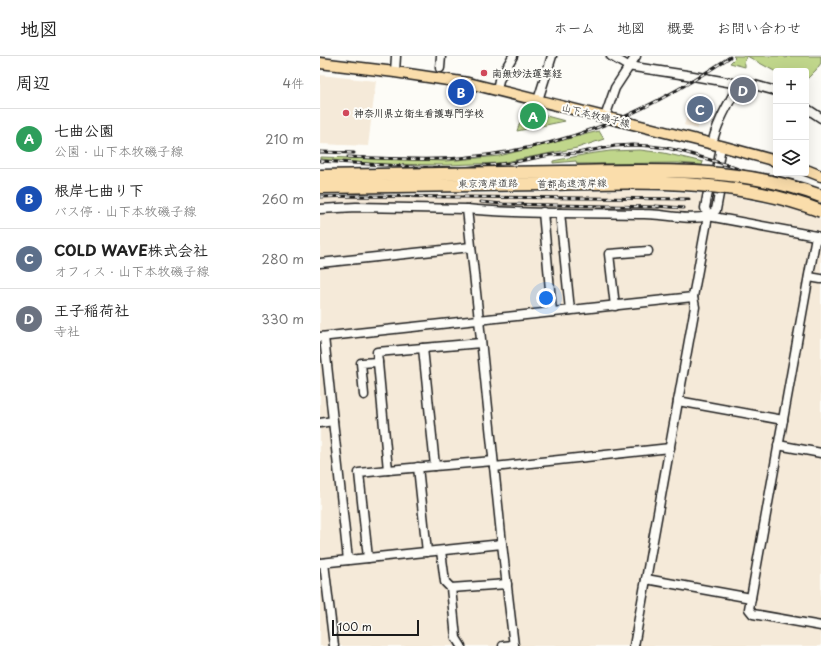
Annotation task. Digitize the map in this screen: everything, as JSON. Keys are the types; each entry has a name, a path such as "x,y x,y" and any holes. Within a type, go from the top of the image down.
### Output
{"highway":[{"name":"首都高速湾岸線","path":"320,176 638,171 692,172 734,175 772,182 821,197"},
{"name":"首都高速湾岸線","path":"320,186 625,182 688,184 750,191 821,210"}],"main road":[{"name":"山下本牧磯子線","path":"320,64 395,72 468,83 773,160"},
{"path":"809,171 821,176"}],"street":[{"path":"394,56 395,72"},
{"path":"440,68 441,56"},
{"path":"497,90 499,80 513,56"},
{"path":"538,100 552,56"},
{"path":"611,56 629,66 739,84 750,84 773,90"},
{"path":"605,117 616,88 636,56"},
{"path":"634,646 696,307 693,297 708,216 716,210 719,194 714,188 716,145 714,135 739,84"},
{"path":"809,110 821,118"},
{"path":"320,209 356,207 467,209 560,213 646,214 699,218 708,216 818,238 808,277 749,609 753,614 821,626"},
{"path":"467,209 514,646 503,646"},
{"path":"543,212 552,312"},
{"path":"560,213 570,310"},
{"path":"320,263 471,247"},
{"path":"615,306 610,254 648,251"},
{"path":"808,277 821,279"},
{"path":"348,560 322,337 693,297"},
{"path":"388,470 377,352 481,344"},
{"path":"423,348 435,466"},
{"path":"364,395 361,363 378,362"},
{"path":"678,401 783,420"},
{"path":"320,423 333,421"},
{"path":"778,446 821,453"},
{"path":"368,558 359,473 418,467 494,464 670,448"},
{"path":"418,467 427,552"},
{"path":"334,646 322,563 502,544"},
{"path":"441,551 445,582 452,588 507,584"},
{"path":"646,579 751,598"},
{"path":"452,588 456,638 461,646"}],"shaded area":[{"name":"神奈川県立衛生看護専門学校","path":"320,75 376,81 368,146 320,144"},
{"path":"691,105 706,108 697,129 684,125"},
{"path":"640,190 725,195 790,208 821,219 821,646 320,646 320,197"}],"green space":[{"path":"733,56 747,56 744,62 745,67 730,63 735,58"},
{"path":"747,56 783,56 786,58 788,56 821,56 821,63 809,77 809,68 773,68 773,70"},
{"path":"524,110 565,121 517,131"},
{"path":"599,131 604,139 577,148 500,163 447,165 377,164 320,159 320,157 446,161 499,156"},
{"path":"640,150 664,153 703,162 702,165 678,163 577,164 576,161 553,163 553,161 588,154 610,151"}],"railway":[{"path":"348,157 418,159 460,158 512,151 563,139 631,114 698,78 730,57"},
{"path":"320,161 416,167 463,168 510,163 550,155 577,153 615,146 650,146 684,152 727,165 783,185 821,201"},
{"path":"320,152 354,153"},
{"path":"320,197 689,199"},
{"path":"481,202 503,204 659,207"},
{"path":"655,206 684,208"}],"place":[{"name":"南無妙法蓮華経","path":"484,73"},
{"name":"王子稲荷社","path":"743,90"},
{"name":"根岸七曲り下","path":"461,92"},
{"name":"COLD WAVE株式会社","path":"700,109"},
{"name":"神奈川県立衛生看護専門学校","path":"346,113"},
{"name":"七曲公園","path":"533,116"}]}
